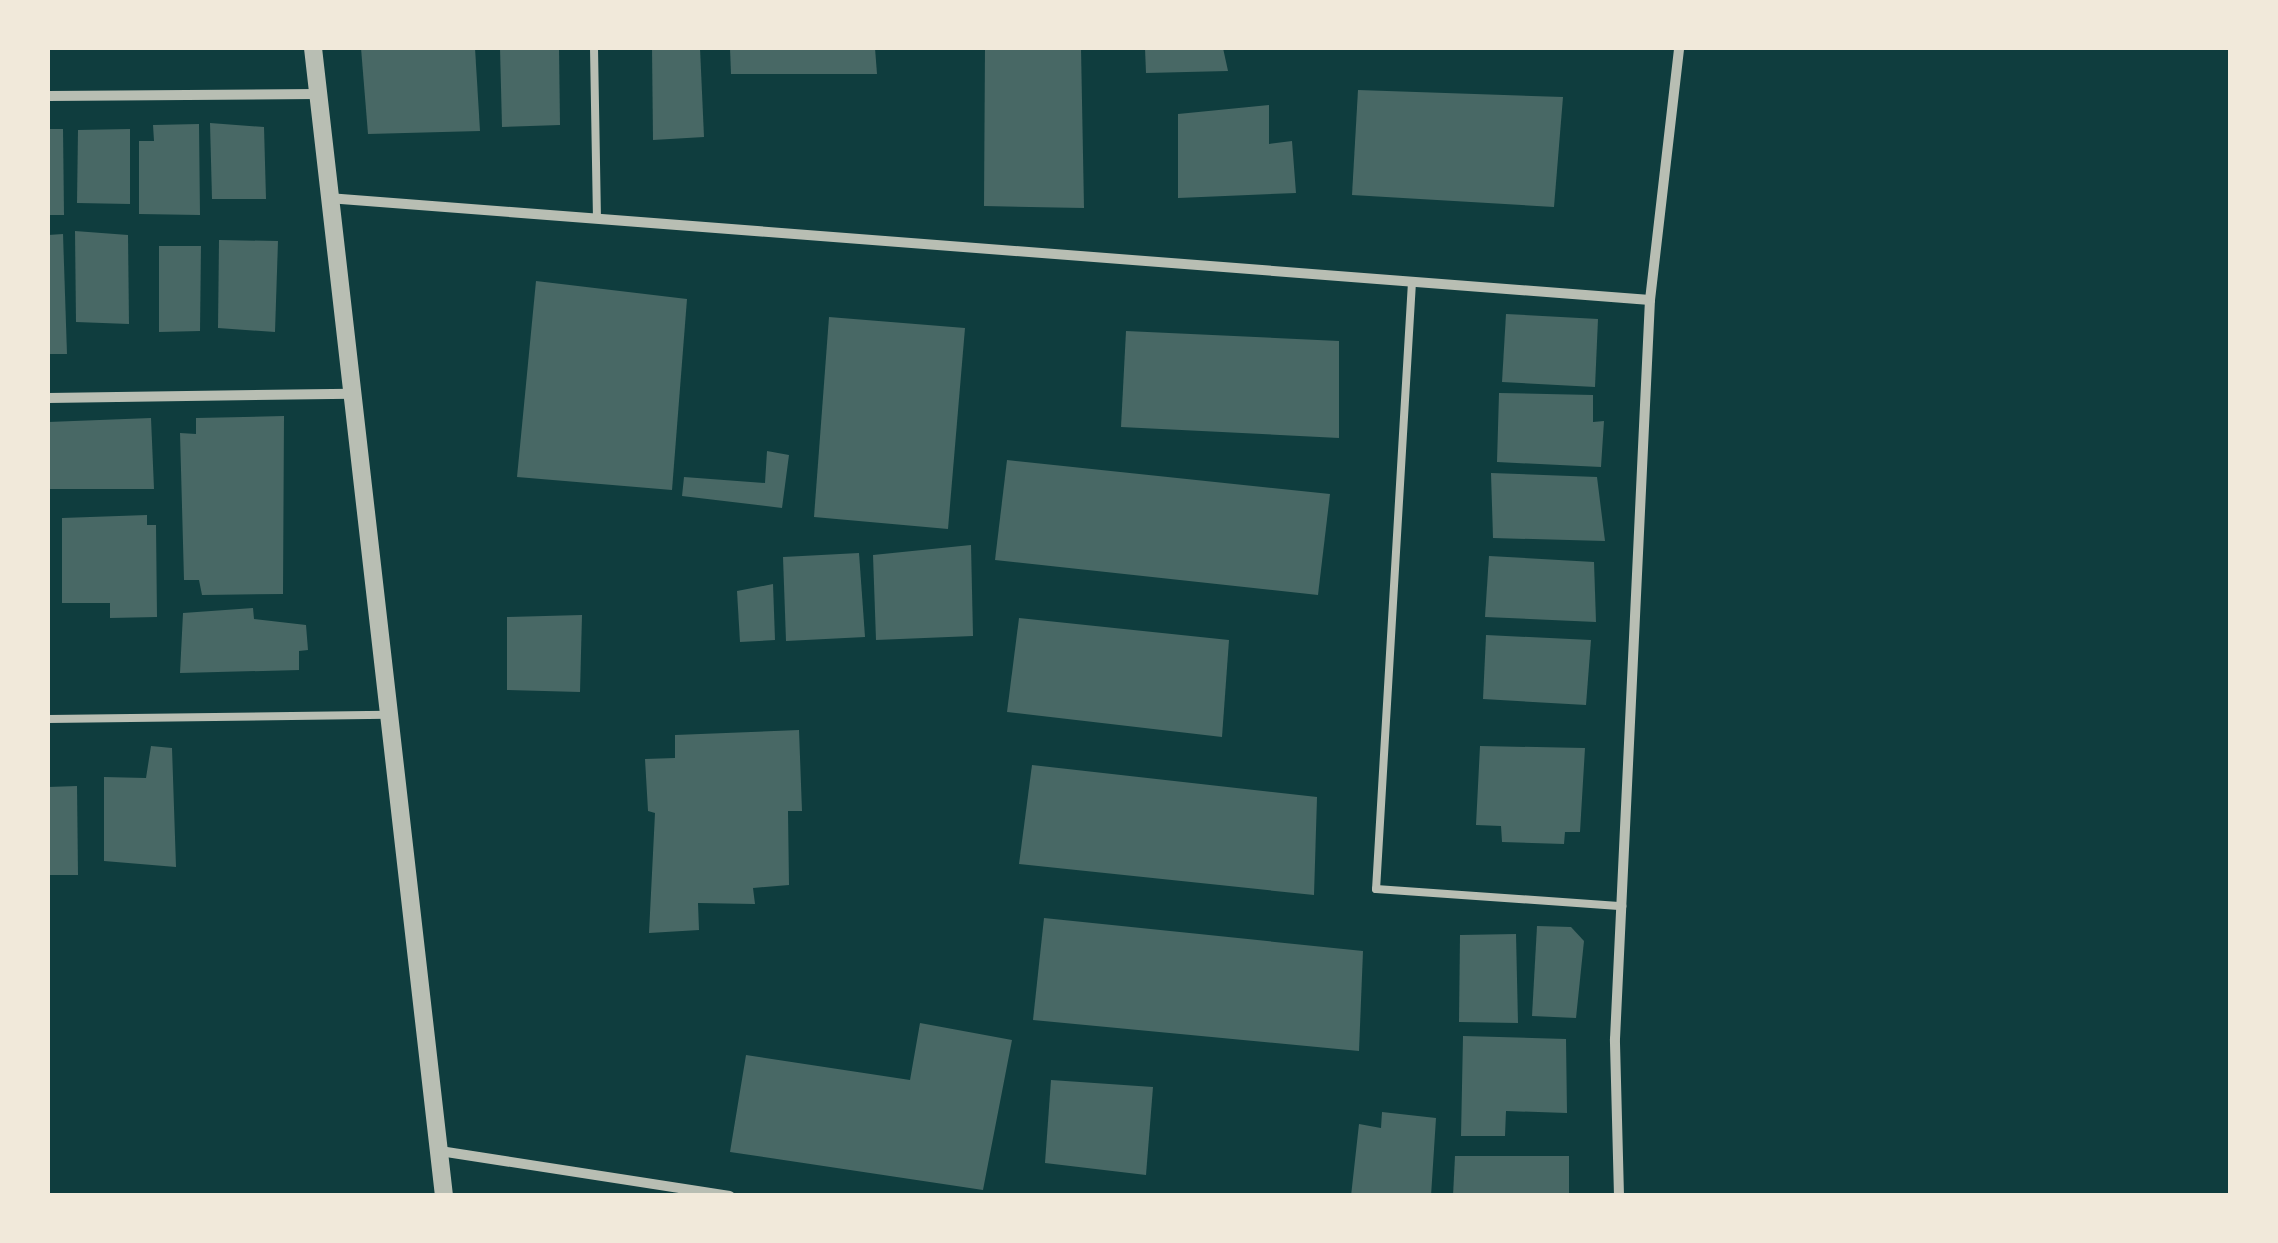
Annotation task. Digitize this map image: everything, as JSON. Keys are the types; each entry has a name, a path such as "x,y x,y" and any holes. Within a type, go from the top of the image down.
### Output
{"street":[{"path":"313,48 327,198 444,1196"},
{"path":"1619,1196 1615,1039 1650,300 1679,48"},
{"path":"48,96 318,94"},
{"path":"327,198 1650,300"},
{"path":"48,398 351,394"},
{"path":"440,1151 730,1196"}],"lane":[{"path":"594,48 597,219"},
{"path":"1412,282 1376,889 1622,906"},
{"path":"48,719 387,715"}],"building":[{"path":"361,48 475,48 480,131 368,134"},
{"path":"500,48 559,48 560,125 502,127"},
{"path":"652,48 700,48 704,137 653,140"},
{"path":"730,48 875,48 877,74 731,74"},
{"path":"985,48 1081,48 1084,208 984,206"},
{"path":"1145,48 1223,48 1228,71 1146,73"},
{"path":"1358,90 1563,97 1554,207 1352,195"},
{"path":"1269,105 1269,144 1292,141 1296,193 1178,198 1178,114"},
{"path":"210,123 264,127 266,199 212,199"},
{"path":"199,124 200,215 139,214 139,141 154,141 153,125"},
{"path":"48,129 63,129 64,215 48,215"},
{"path":"130,129 130,204 77,203 78,130"},
{"path":"75,231 128,235 129,324 76,322"},
{"path":"63,234 67,354 48,354 48,235"},
{"path":"219,240 278,241 275,332 218,328"},
{"path":"159,246 201,246 200,331 159,332"},
{"path":"536,281 687,299 672,490 517,477"},
{"path":"1506,314 1598,319 1595,387 1502,382"},
{"path":"829,317 965,328 948,529 814,517"},
{"path":"1126,331 1339,341 1339,438 1121,427"},
{"path":"1499,393 1593,395 1593,422 1604,421 1601,467 1497,462"},
{"path":"284,416 283,594 202,595 199,580 184,580 180,433 196,434 196,418"},
{"path":"151,418 154,489 48,489 48,422"},
{"path":"767,451 789,455 782,508 682,496 684,477 765,483"},
{"path":"1007,460 1330,494 1318,595 995,560"},
{"path":"1491,473 1597,477 1605,541 1493,538"},
{"path":"147,515 147,525 156,525 157,617 110,618 110,603 62,603 62,518"},
{"path":"971,545 973,636 876,640 873,555"},
{"path":"859,553 865,637 786,641 783,557"},
{"path":"1489,556 1594,562 1596,622 1485,617"},
{"path":"773,584 775,640 740,642 737,591"},
{"path":"253,608 254,619 306,625 308,650 299,651 299,670 180,673 183,613"},
{"path":"582,615 580,692 507,690 507,617"},
{"path":"1019,618 1229,640 1222,737 1007,712"},
{"path":"1486,635 1591,640 1586,705 1483,699"},
{"path":"799,730 802,811 788,811 789,885 753,888 755,904 698,903 699,930 649,933 655,813 648,811 645,759 675,758 675,735"},
{"path":"151,746 172,748 176,867 104,861 104,777 146,778"},
{"path":"1480,746 1585,748 1580,832 1565,832 1564,844 1502,842 1501,826 1476,825"},
{"path":"1032,765 1317,797 1314,895 1019,864"},
{"path":"77,786 78,875 48,875 48,787"},
{"path":"1044,918 1363,951 1359,1051 1033,1020"},
{"path":"1537,926 1571,927 1584,941 1576,1018 1532,1016"},
{"path":"1516,934 1518,1023 1459,1022 1460,935"},
{"path":"920,1023 1012,1040 983,1190 730,1152 746,1055 910,1080"},
{"path":"1463,1036 1566,1039 1567,1113 1506,1111 1505,1136 1461,1136"},
{"path":"1051,1080 1153,1087 1146,1175 1045,1163"},
{"path":"1382,1112 1436,1118 1431,1196 1351,1196 1359,1124 1381,1128"},
{"path":"1455,1156 1569,1156 1569,1196 1453,1196"}]}
